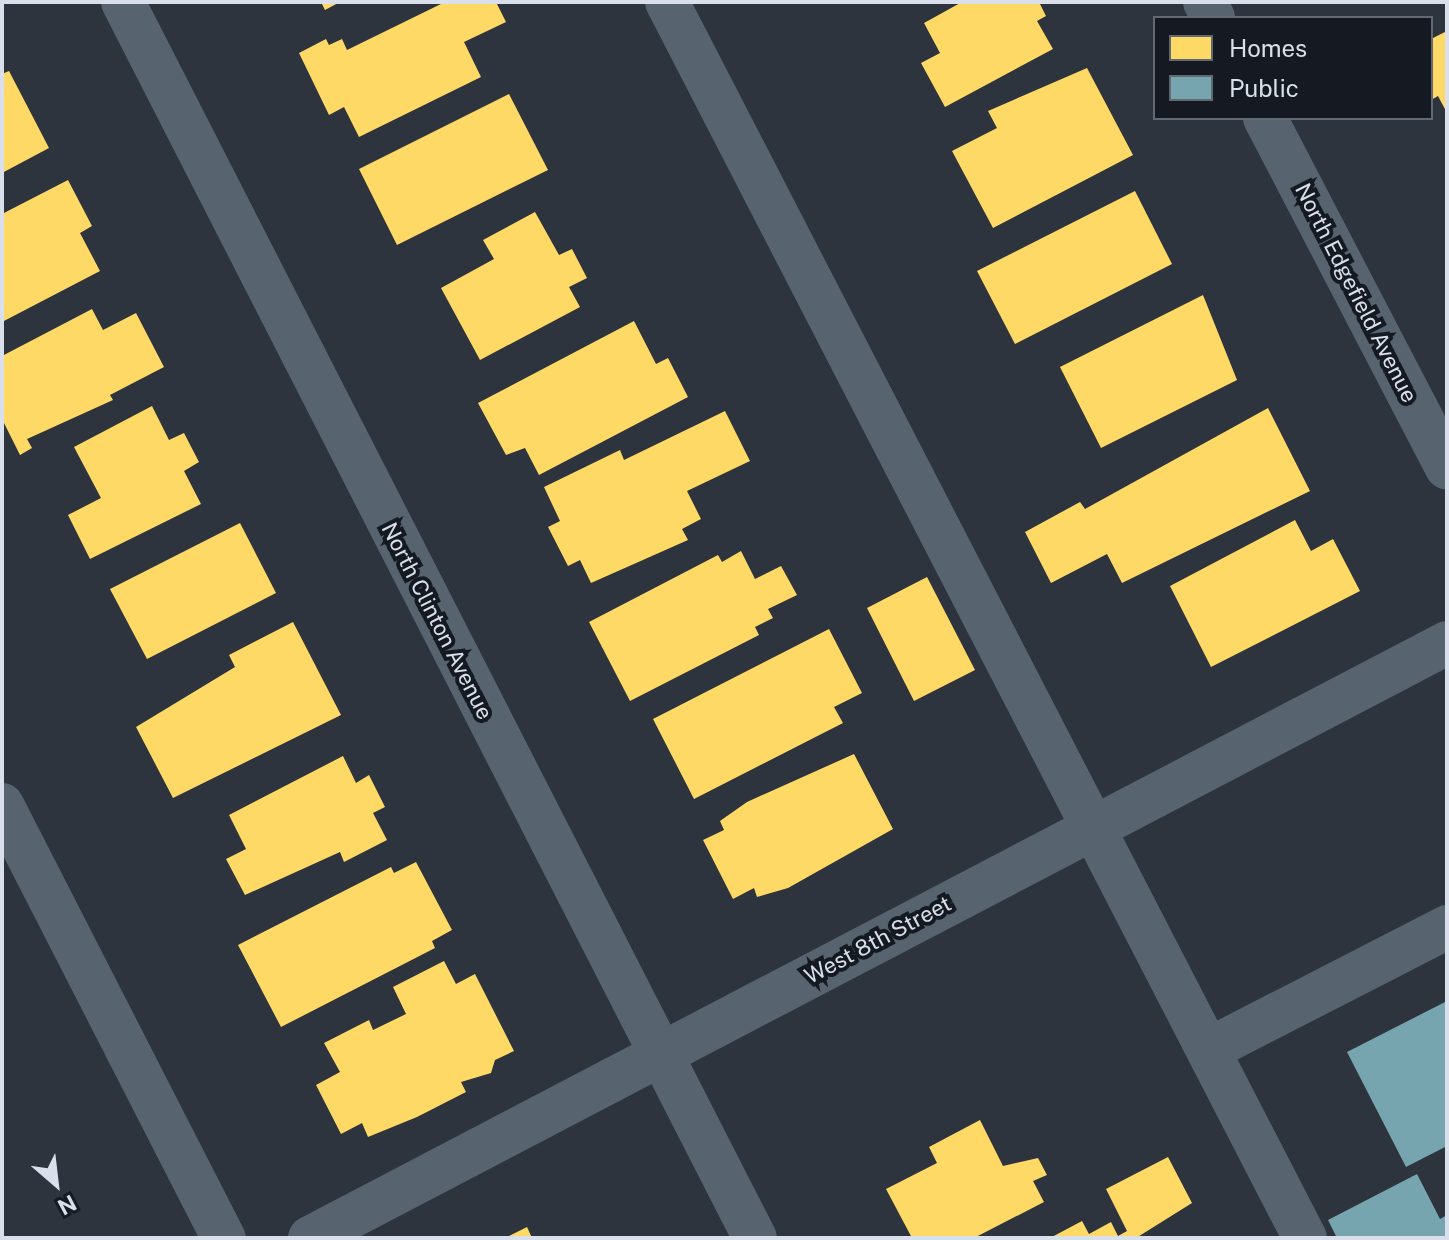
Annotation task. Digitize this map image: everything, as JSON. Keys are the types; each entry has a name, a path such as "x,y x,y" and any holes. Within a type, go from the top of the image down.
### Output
{"street":[{"name":"North Clinton Avenue","path":"123,2 658,1055 755,1238"},
{"path":"667,2 1305,1238"},
{"name":"North Edgefield Avenue","path":"1266,120 1447,468"},
{"name":"West 8th Street","path":"310,1238 1447,643"},
{"path":"2,805 224,1238"},
{"path":"1208,1050 1447,927"}],"building: Homes":[{"path":"321,2 340,2 325,10"},
{"path":"445,2 496,2 506,22 464,42 481,77 359,137 344,107 329,115 299,53 326,39 329,45 342,39 347,50"},
{"path":"962,2 1039,2 1046,16 1037,21 1053,49 945,107 921,63 940,53 924,23"},
{"path":"1447,31 1447,113 1438,96 1433,99 1433,38"},
{"path":"1087,68 1133,155 993,228 952,151 997,128 988,111"},
{"path":"9,71 49,148 2,173 2,74"},
{"path":"509,94 548,170 397,245 359,169"},
{"path":"68,180 92,226 80,233 100,271 2,322 2,214"},
{"path":"1135,191 1172,264 1015,344 977,271"},
{"path":"535,212 559,255 572,249 587,278 569,287 580,307 480,360 441,288 494,259 483,240"},
{"path":"1203,295 1237,380 1101,448 1060,367"},
{"path":"92,309 103,330 136,313 164,367 110,395 113,400 27,439 32,448 20,455 2,419 2,356"},
{"path":"634,321 656,364 668,358 688,397 539,475 525,448 506,455 478,403"},
{"path":"152,406 169,440 184,433 199,462 184,471 201,504 90,559 68,515 101,498 74,447"},
{"path":"1268,408 1310,491 1122,583 1107,554 1051,583 1025,532 1080,502 1085,509"},
{"path":"725,411 750,461 687,491 701,519 682,529 688,540 591,583 580,560 568,566 548,527 560,521 544,487 620,450 624,460"},
{"path":"1295,520 1311,551 1333,539 1360,591 1211,667 1170,586"},
{"path":"240,523 276,593 147,659 110,589"},
{"path":"741,551 755,579 781,566 797,595 768,609 773,618 755,627 759,635 630,701 589,622 718,555 722,562"},
{"path":"927,577 975,670 914,701 867,608"},
{"path":"293,622 341,715 173,798 136,727 235,667 229,655"},
{"path":"829,629 862,693 834,707 843,723 694,799 653,719"},
{"path":"854,754 893,829 788,888 757,897 754,888 733,899 703,840 724,830 720,821 747,802"},
{"path":"343,756 356,783 369,775 385,807 373,813 387,840 344,862 340,852 245,895 226,859 246,849 229,815"},
{"path":"416,862 452,930 432,941 435,948 281,1027 238,945 391,867 394,873"},
{"path":"444,961 456,984 475,974 514,1051 495,1060 491,1073 461,1082 466,1092 417,1117 368,1137 362,1123 341,1134 316,1085 340,1072 324,1043 369,1020 373,1030 406,1014 393,987"},
{"path":"980,1120 1003,1166 1038,1158 1047,1175 1033,1181 1044,1202 974,1238 912,1238 886,1189 937,1163 929,1147"},
{"path":"1168,1157 1192,1203 1136,1238 1050,1238 1082,1221 1089,1234 1111,1222 1118,1236 1127,1231 1106,1189"},
{"path":"527,1227 532,1238 505,1238"}],"building: Public":[{"path":"1447,1001 1447,1146 1406,1167 1347,1052"},
{"path":"1417,1174 1440,1219 1447,1215 1447,1238 1337,1238 1328,1220"}]}
